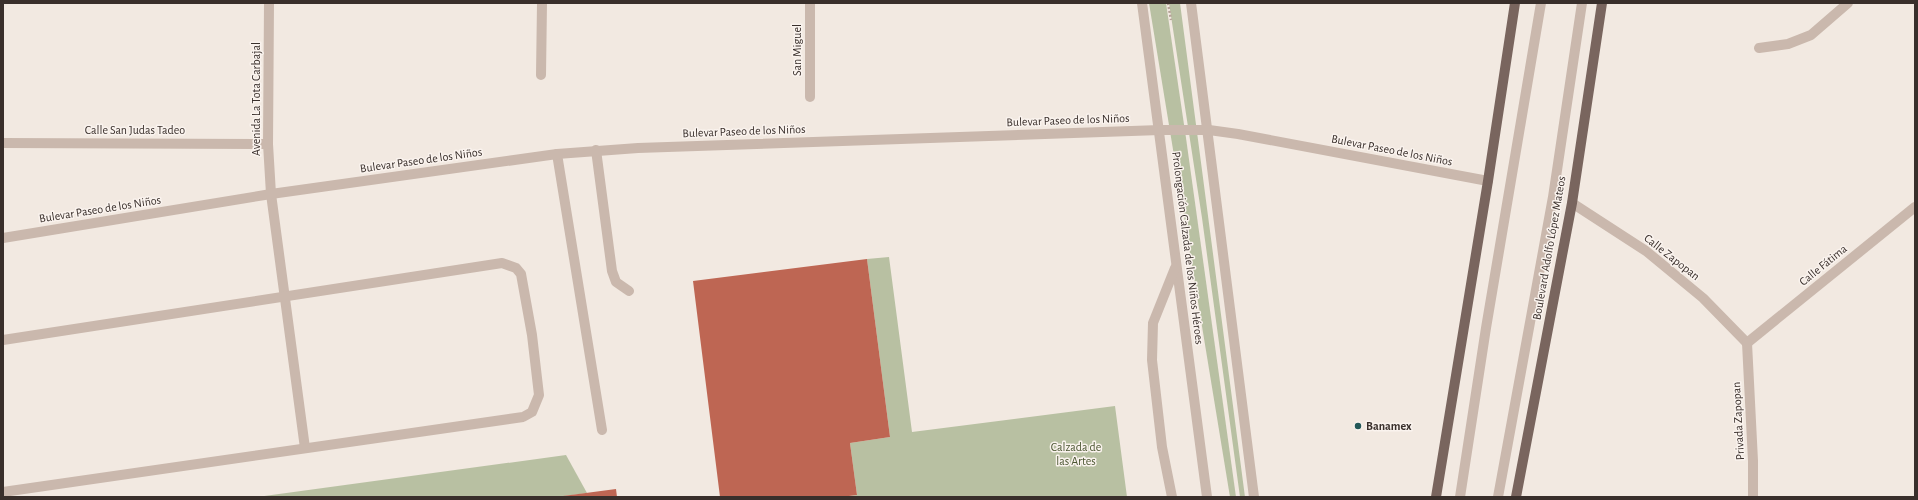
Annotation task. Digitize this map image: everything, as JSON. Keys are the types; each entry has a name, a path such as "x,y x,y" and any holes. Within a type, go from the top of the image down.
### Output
{"main road":[{"path":"1436,497 1488,181 1515,3"},
{"name":"Boulevard Adolfo López Mateos","path":"1516,497 1572,203 1602,3"}],"street":[{"name":"Avenida La Tota Carbajal","path":"269,3 268,144 271,194 305,448"},
{"path":"540,75 542,3"},
{"name":"San Miguel","path":"810,3 810,97"},
{"name":"Prolongación Calzada de los Niños Héroes","path":"1142,3 1160,130 1176,266 1207,497"},
{"path":"1191,3 1254,497"},
{"path":"1460,497 1486,328 1541,3"},
{"path":"1498,497 1553,197 1582,3"},
{"path":"1759,48 1788,44 1811,35 1848,3"},
{"name":"Bulevar Paseo de los Niños","path":"3,238 271,194 557,154 596,150 1160,130 1208,130 1251,136 1488,181"},
{"name":"Calle San Judas Tadeo","path":"3,143 268,144"},
{"path":"596,150 612,271 616,282 629,291"},
{"path":"557,154 602,430"},
{"name":"Calle Zapopan","path":"1572,203 1646,251 1703,298 1747,343"},
{"name":"Calle Fátima","path":"1747,343 1915,207"},
{"path":"3,340 284,298 502,263 516,268 521,274 532,335 539,395 532,412 524,417 3,492"},
{"path":"1172,497 1162,447 1152,360 1153,323 1176,266"},
{"name":"Privada Zapopan","path":"1747,343 1753,461 1753,497"}],"green space":[{"path":"1149,3 1166,3 1236,497 1230,497"},
{"path":"1169,3 1180,3 1245,497 1240,497 1202,218"},
{"name":"Calzada de las Artes","path":"889,257 912,432 1115,406 1127,497 841,497 857,495 850,443 890,437 867,259"},
{"path":"566,455 587,493 557,497 257,497"}],"building":[{"path":"867,259 890,437 850,443 857,495 841,497 720,497 693,281"},
{"path":"616,489 617,497 563,497 563,496"}],"place":[{"name":"Banamex","path":"1358,426"}]}
